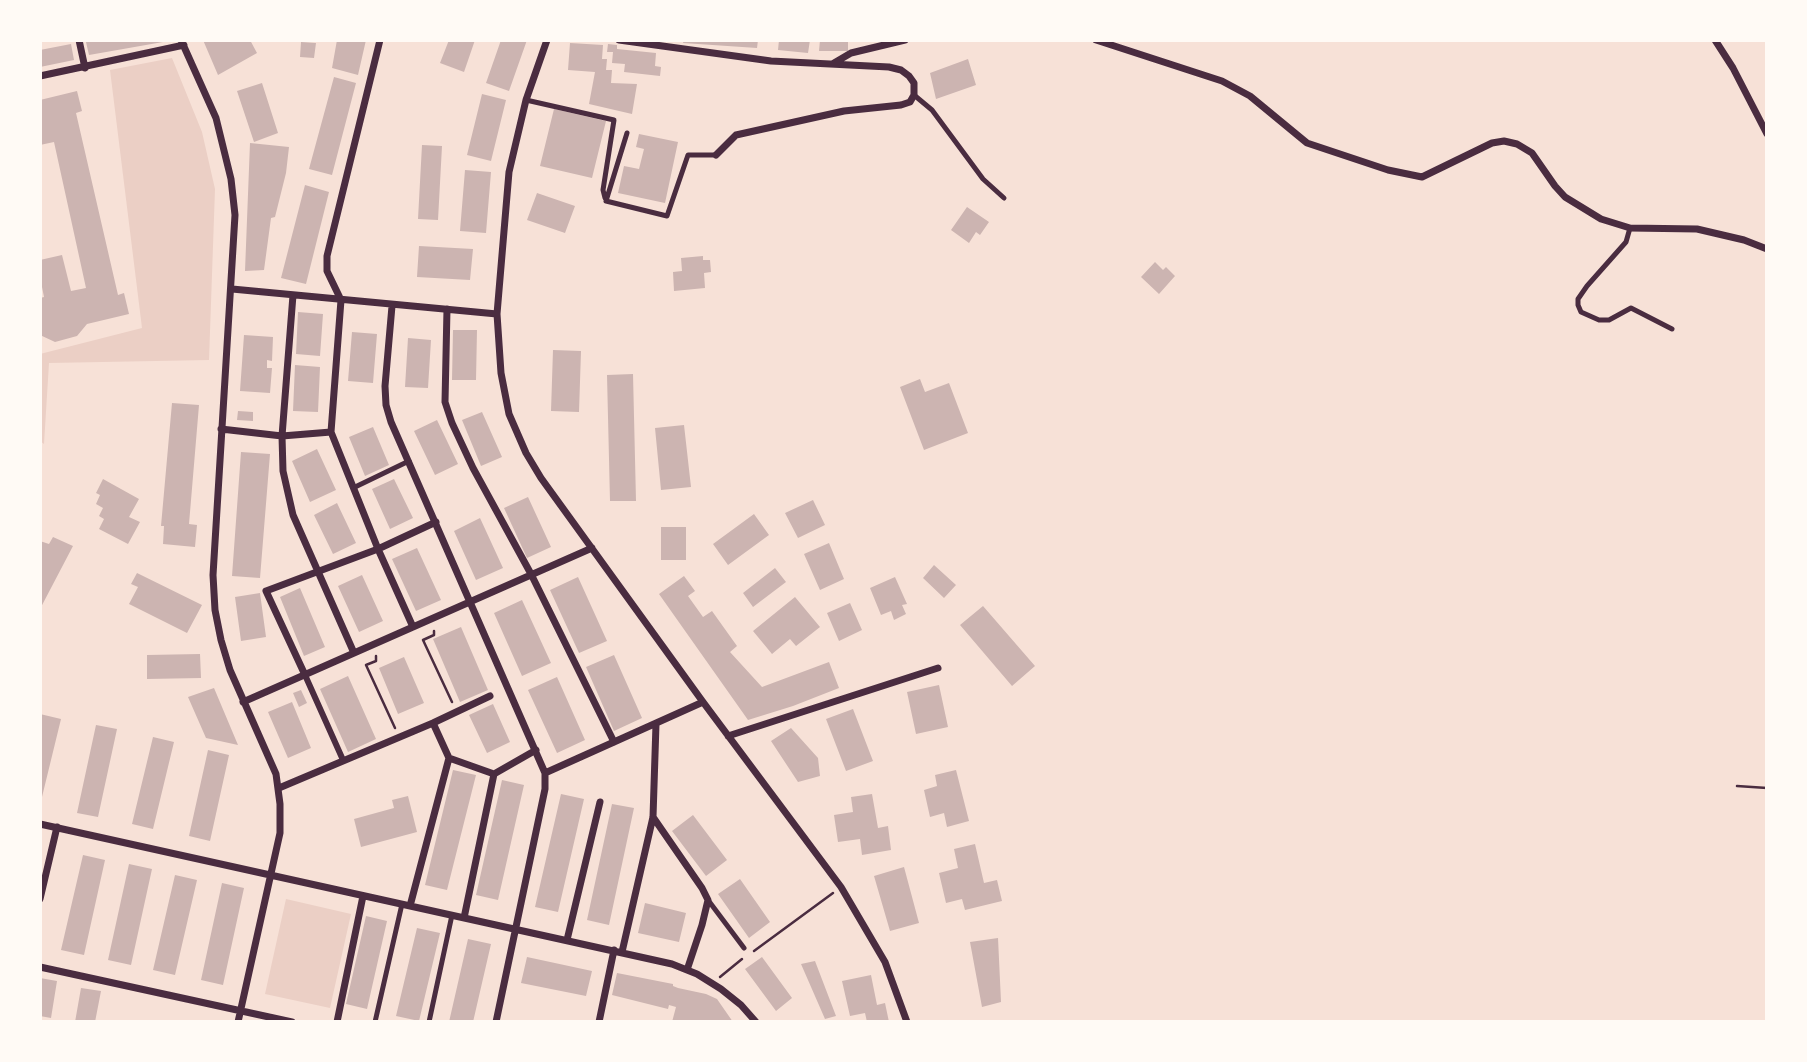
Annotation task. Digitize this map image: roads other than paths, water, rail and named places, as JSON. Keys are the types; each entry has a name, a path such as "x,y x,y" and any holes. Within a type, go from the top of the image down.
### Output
{"street":[{"path":"79,40 85,68"},
{"path":"380,40 327,256 327,271 341,300 331,432 412,627"},
{"path":"547,40 526,100 509,172 497,314 501,373 509,414 526,453 541,478 841,887 885,962 907,1022"},
{"path":"619,40 760,59 889,67 901,70 914,83 914,95 909,102 901,105 844,111 736,135 716,155"},
{"path":"833,63 851,53 905,40"},
{"path":"1096,40 1222,80 1250,96 1307,144 1405,175 1422,177 1492,143 1504,141 1517,144 1532,153 1565,197 1601,219 1630,228 1697,229 1767,248"},
{"path":"1715,40 1733,68 1767,134"},
{"path":"40,76 85,68 182,43 216,118 231,179 235,215 213,575 215,610 220,640 230,670 276,774 280,833 238,1022"},
{"path":"232,289 497,314"},
{"path":"293,295 282,436 283,471 293,515 354,653"},
{"path":"392,306 385,386 386,405 545,773 545,789 495,1022"},
{"path":"447,309 445,402 448,412 473,468 531,574 614,742"},
{"path":"221,429 282,436 331,432"},
{"path":"343,760 267,591 378,550 436,522"},
{"path":"243,702 592,548"},
{"path":"728,736 938,668"},
{"path":"279,788 433,723 490,695"},
{"path":"545,773 703,702"},
{"path":"406,905 449,758 433,723"},
{"path":"598,1022 653,817 656,724"},
{"path":"464,918 494,774 536,750"},
{"path":"449,758 494,774"},
{"path":"567,940 600,802"},
{"path":"653,817 708,900 687,970"},
{"path":"40,824 672,964 713,984 741,1004 756,1022"},
{"path":"40,899 57,827"},
{"path":"337,1022 363,896"},
{"path":"40,967 292,1022"}],"lane":[{"path":"914,95 932,110 983,179 1004,198"},
{"path":"526,100 614,120 603,190 606,201"},
{"path":"606,201 627,133"},
{"path":"606,201 667,216 688,155 716,155"},
{"path":"1630,228 1626,242 1587,286 1577,305 1588,317 1599,320 1609,320 1631,308 1672,329"},
{"path":"353,488 408,461"},
{"path":"708,900 744,948"},
{"path":"375,1022 406,905"},
{"path":"429,1022 452,915"}]}
